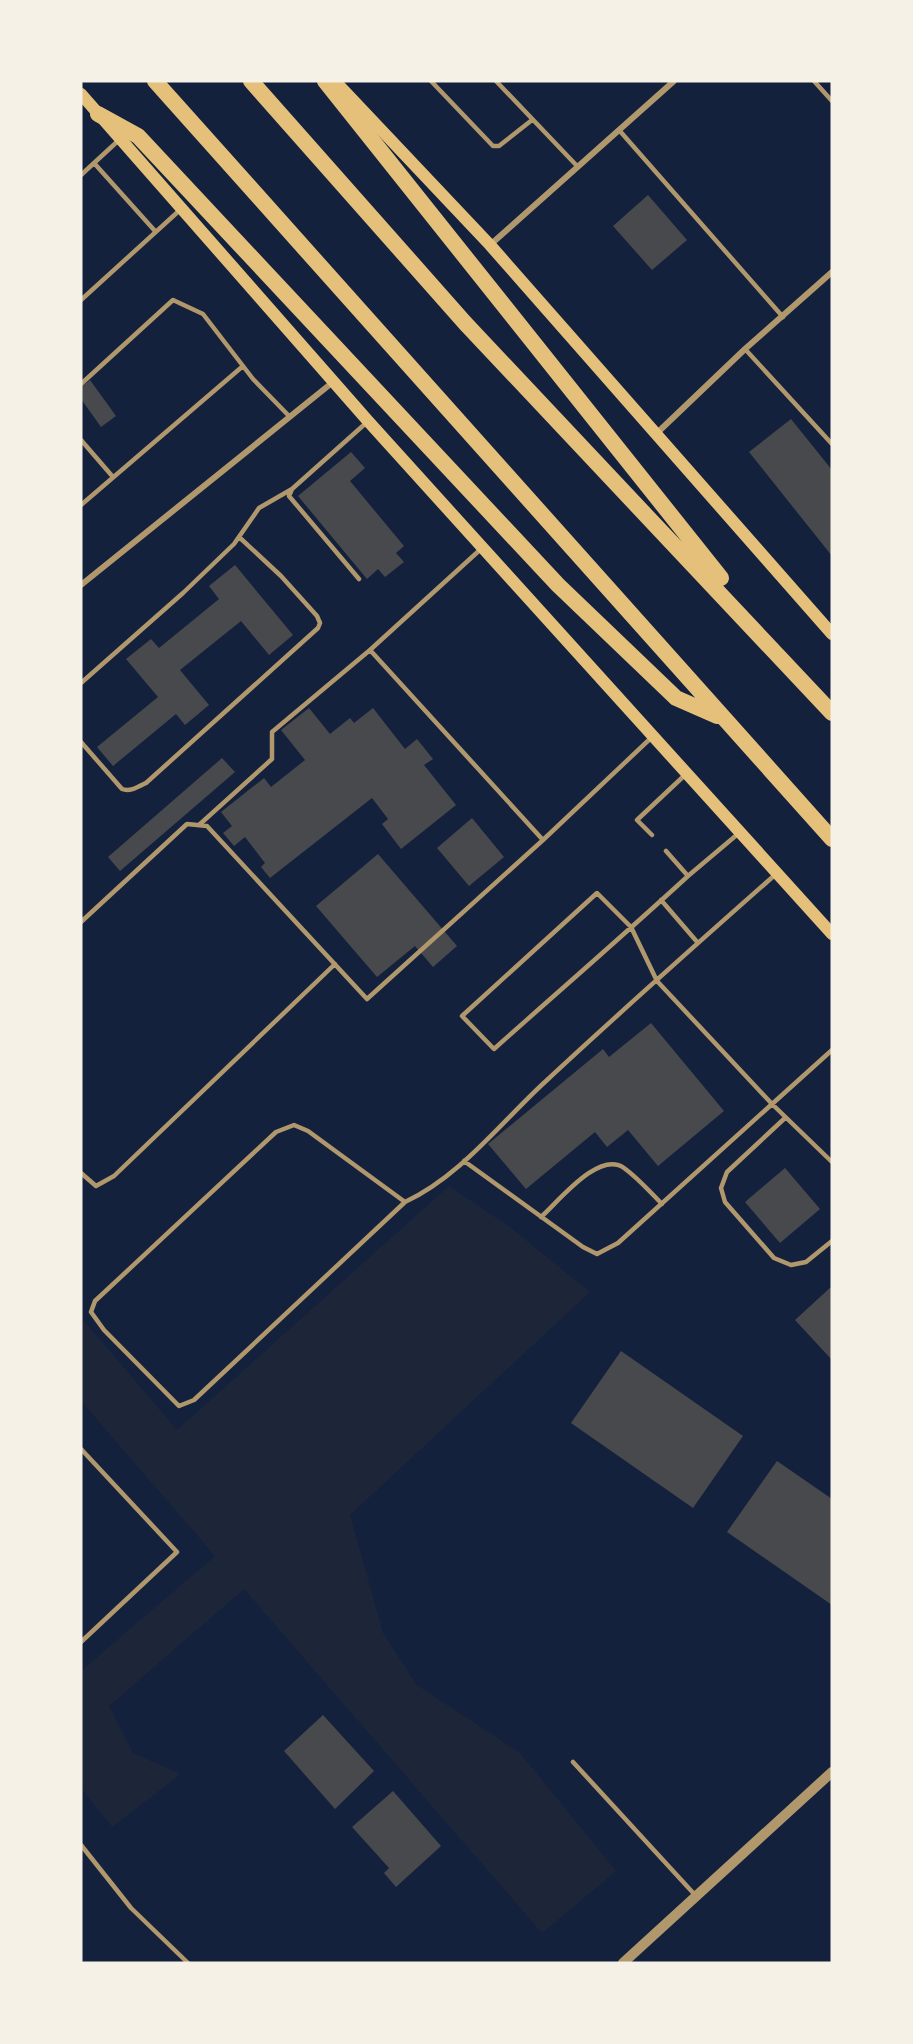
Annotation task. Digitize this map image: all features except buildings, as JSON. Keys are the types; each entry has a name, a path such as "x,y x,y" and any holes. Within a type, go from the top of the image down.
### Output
{"highway":[{"path":"154,81 832,839"},
{"path":"251,81 465,323 832,713"},
{"path":"325,81 790,666"},
{"path":"98,114 138,136 558,585 676,698 723,719"}],"main road":[{"path":"335,81 490,246 832,634"},
{"path":"81,94 368,421 484,546 652,737 832,934"}],"street":[{"path":"490,246 674,81"},
{"path":"655,434 745,349 832,273"},
{"path":"81,585 333,381"},
{"path":"623,1963 832,1772"}],"lane":[{"path":"431,81 493,146 499,146 532,120"},
{"path":"496,81 578,167"},
{"path":"814,81 832,101"},
{"path":"619,130 783,317"},
{"path":"81,175 119,140"},
{"path":"94,163 155,231"},
{"path":"82,296 181,209"},
{"path":"81,384 173,300 203,314 243,366 290,417"},
{"path":"745,349 832,444"},
{"path":"81,505 243,366"},
{"path":"81,683 183,593 239,537 260,508 292,489 368,421"},
{"path":"81,440 113,477"},
{"path":"292,489 290,496 292,502 359,579"},
{"path":"81,742 122,789 127,791 136,788 146,783 318,628 320,623 317,616 281,576 239,537"},
{"path":"199,825 272,759 272,732 370,650 484,546"},
{"path":"370,650 543,840"},
{"path":"81,922 187,824 207,826 367,999 543,840 652,737"},
{"path":"652,835 637,820 686,774"},
{"path":"740,832 688,876 631,927 494,1049 462,1016 597,893 631,927 657,981 785,1118 832,1163"},
{"path":"666,851 688,876"},
{"path":"405,1202 308,1131 294,1125 276,1132 96,1300 91,1312 104,1329 179,1406 194,1400 405,1202 423,1194 464,1161 544,1082 778,873"},
{"path":"661,900 698,943"},
{"path":"81,1173 96,1186 114,1176 335,964"},
{"path":"464,1161 597,1254 618,1244 832,1050"},
{"path":"785,1118 727,1172 721,1188 725,1202 774,1258 791,1265 806,1262 832,1241"},
{"path":"541,1217 596,1167 609,1163 622,1166 662,1204"},
{"path":"81,1449 177,1552 81,1642"},
{"path":"573,1762 696,1896"},
{"path":"81,1845 131,1908 188,1963"}],"shaded area":[{"path":"449,1186 507,1225 590,1292 350,1515 383,1633 417,1685 520,1753 616,1871 542,1933 244,1589 109,1706 133,1753 181,1774 112,1827 81,1788 81,1671 215,1556 81,1401 81,1317 177,1430"}]}
